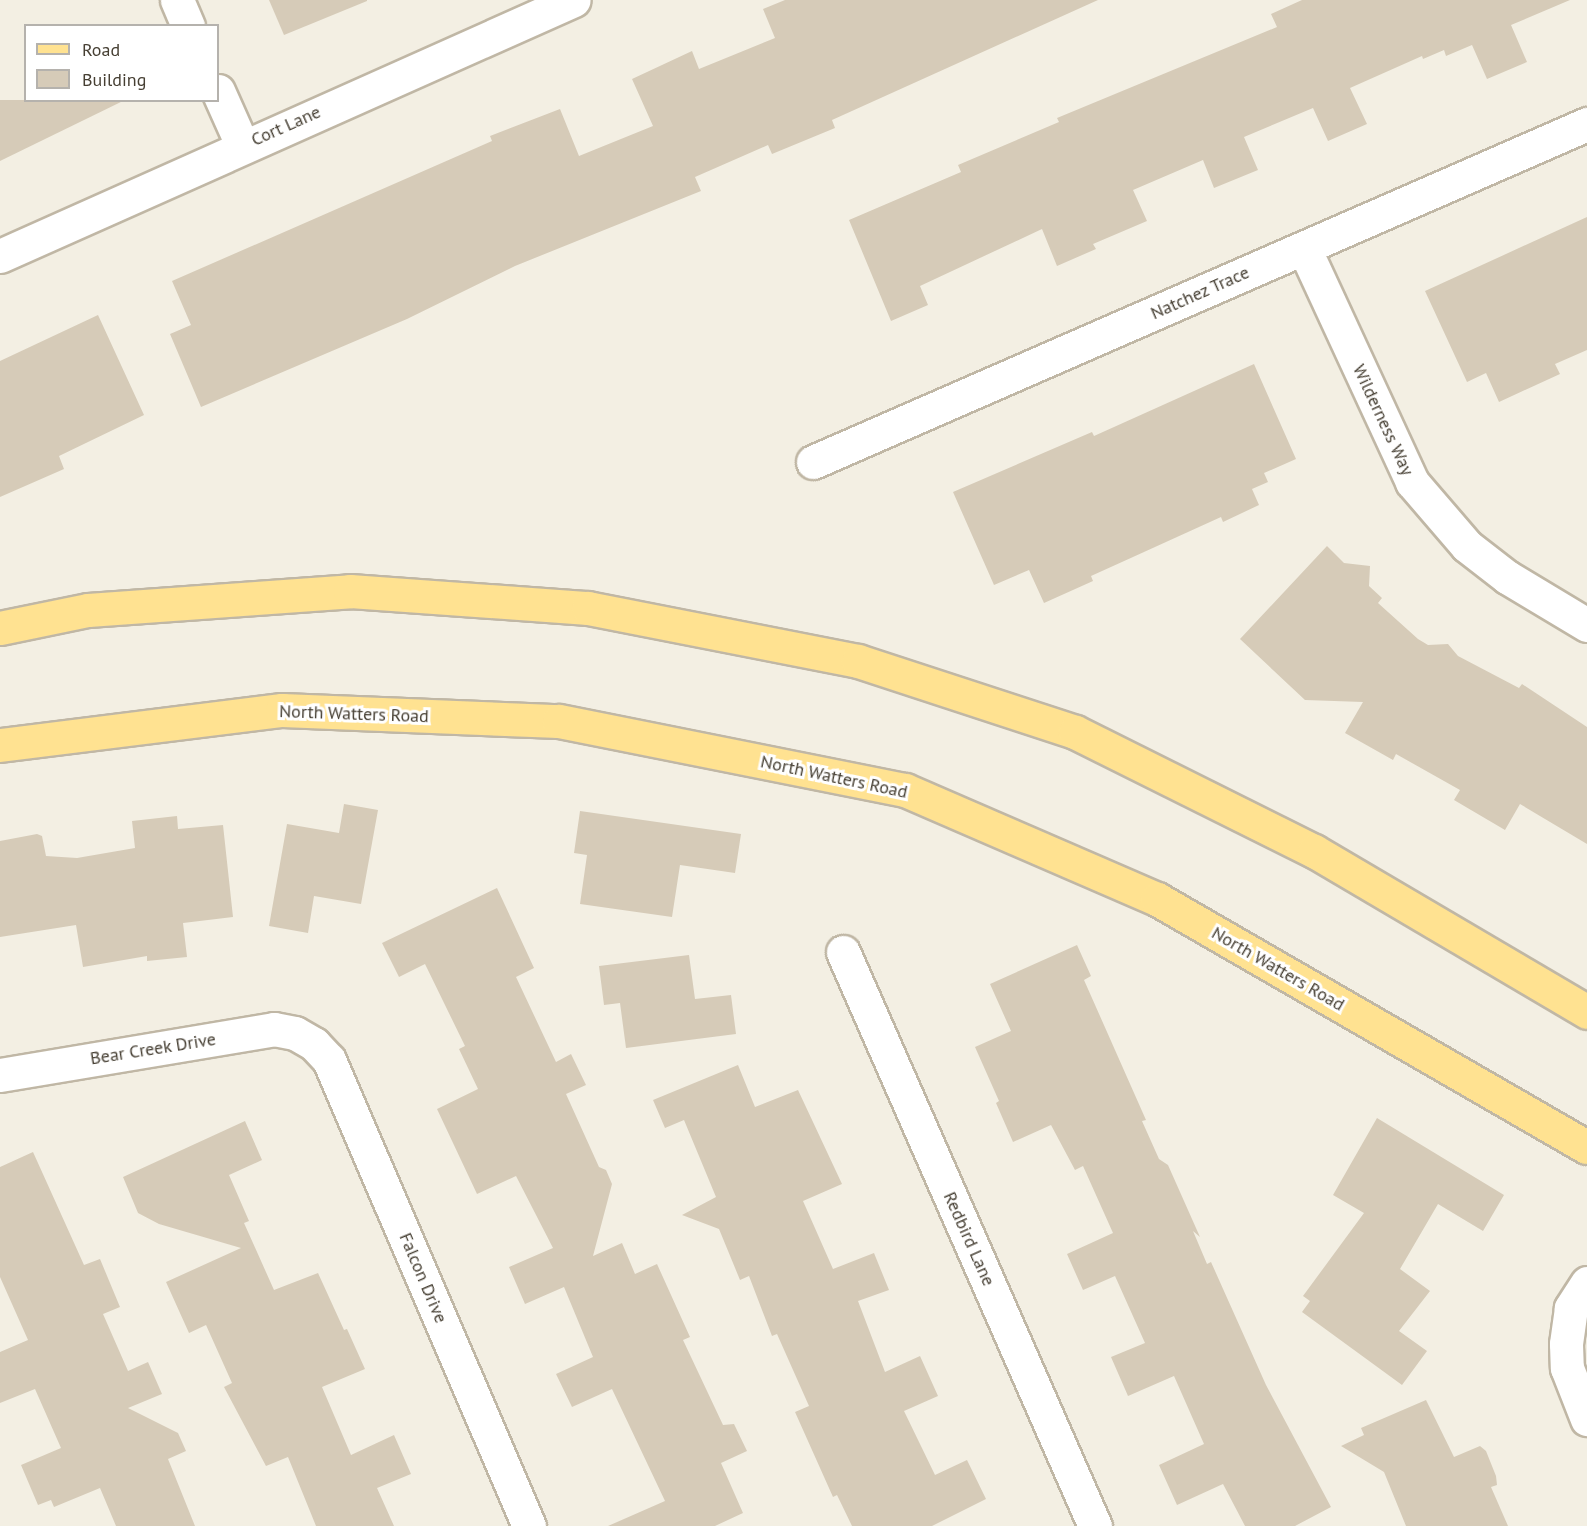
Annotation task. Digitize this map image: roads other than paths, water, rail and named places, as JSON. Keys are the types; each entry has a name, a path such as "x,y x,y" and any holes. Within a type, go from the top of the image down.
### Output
{"main road":[{"path":"0,628 88,610 350,591 588,608 858,661 1076,732 1314,851 1587,1012"},
{"name":"North Watters Road","path":"0,745 282,710 559,721 905,790 1157,899 1587,1147"}],"street":[{"path":"177,0 187,24"},
{"name":"Cort Lane","path":"0,256 242,145 574,0"},
{"path":"219,93 242,145"},
{"name":"Natchez Trace","path":"813,462 1587,124"},
{"name":"Wilderness Way","path":"1304,248 1412,482 1467,546 1507,577 1587,624"},
{"name":"Redbird Lane","path":"843,952 1095,1526"},
{"name":"Bear Creek Drive","path":"0,1074 274,1029 304,1038"},
{"name":"Falcon Drive","path":"304,1038 328,1060 530,1526"},
{"path":"1587,1283 1571,1308 1566,1344 1566,1368 1587,1419"}]}
